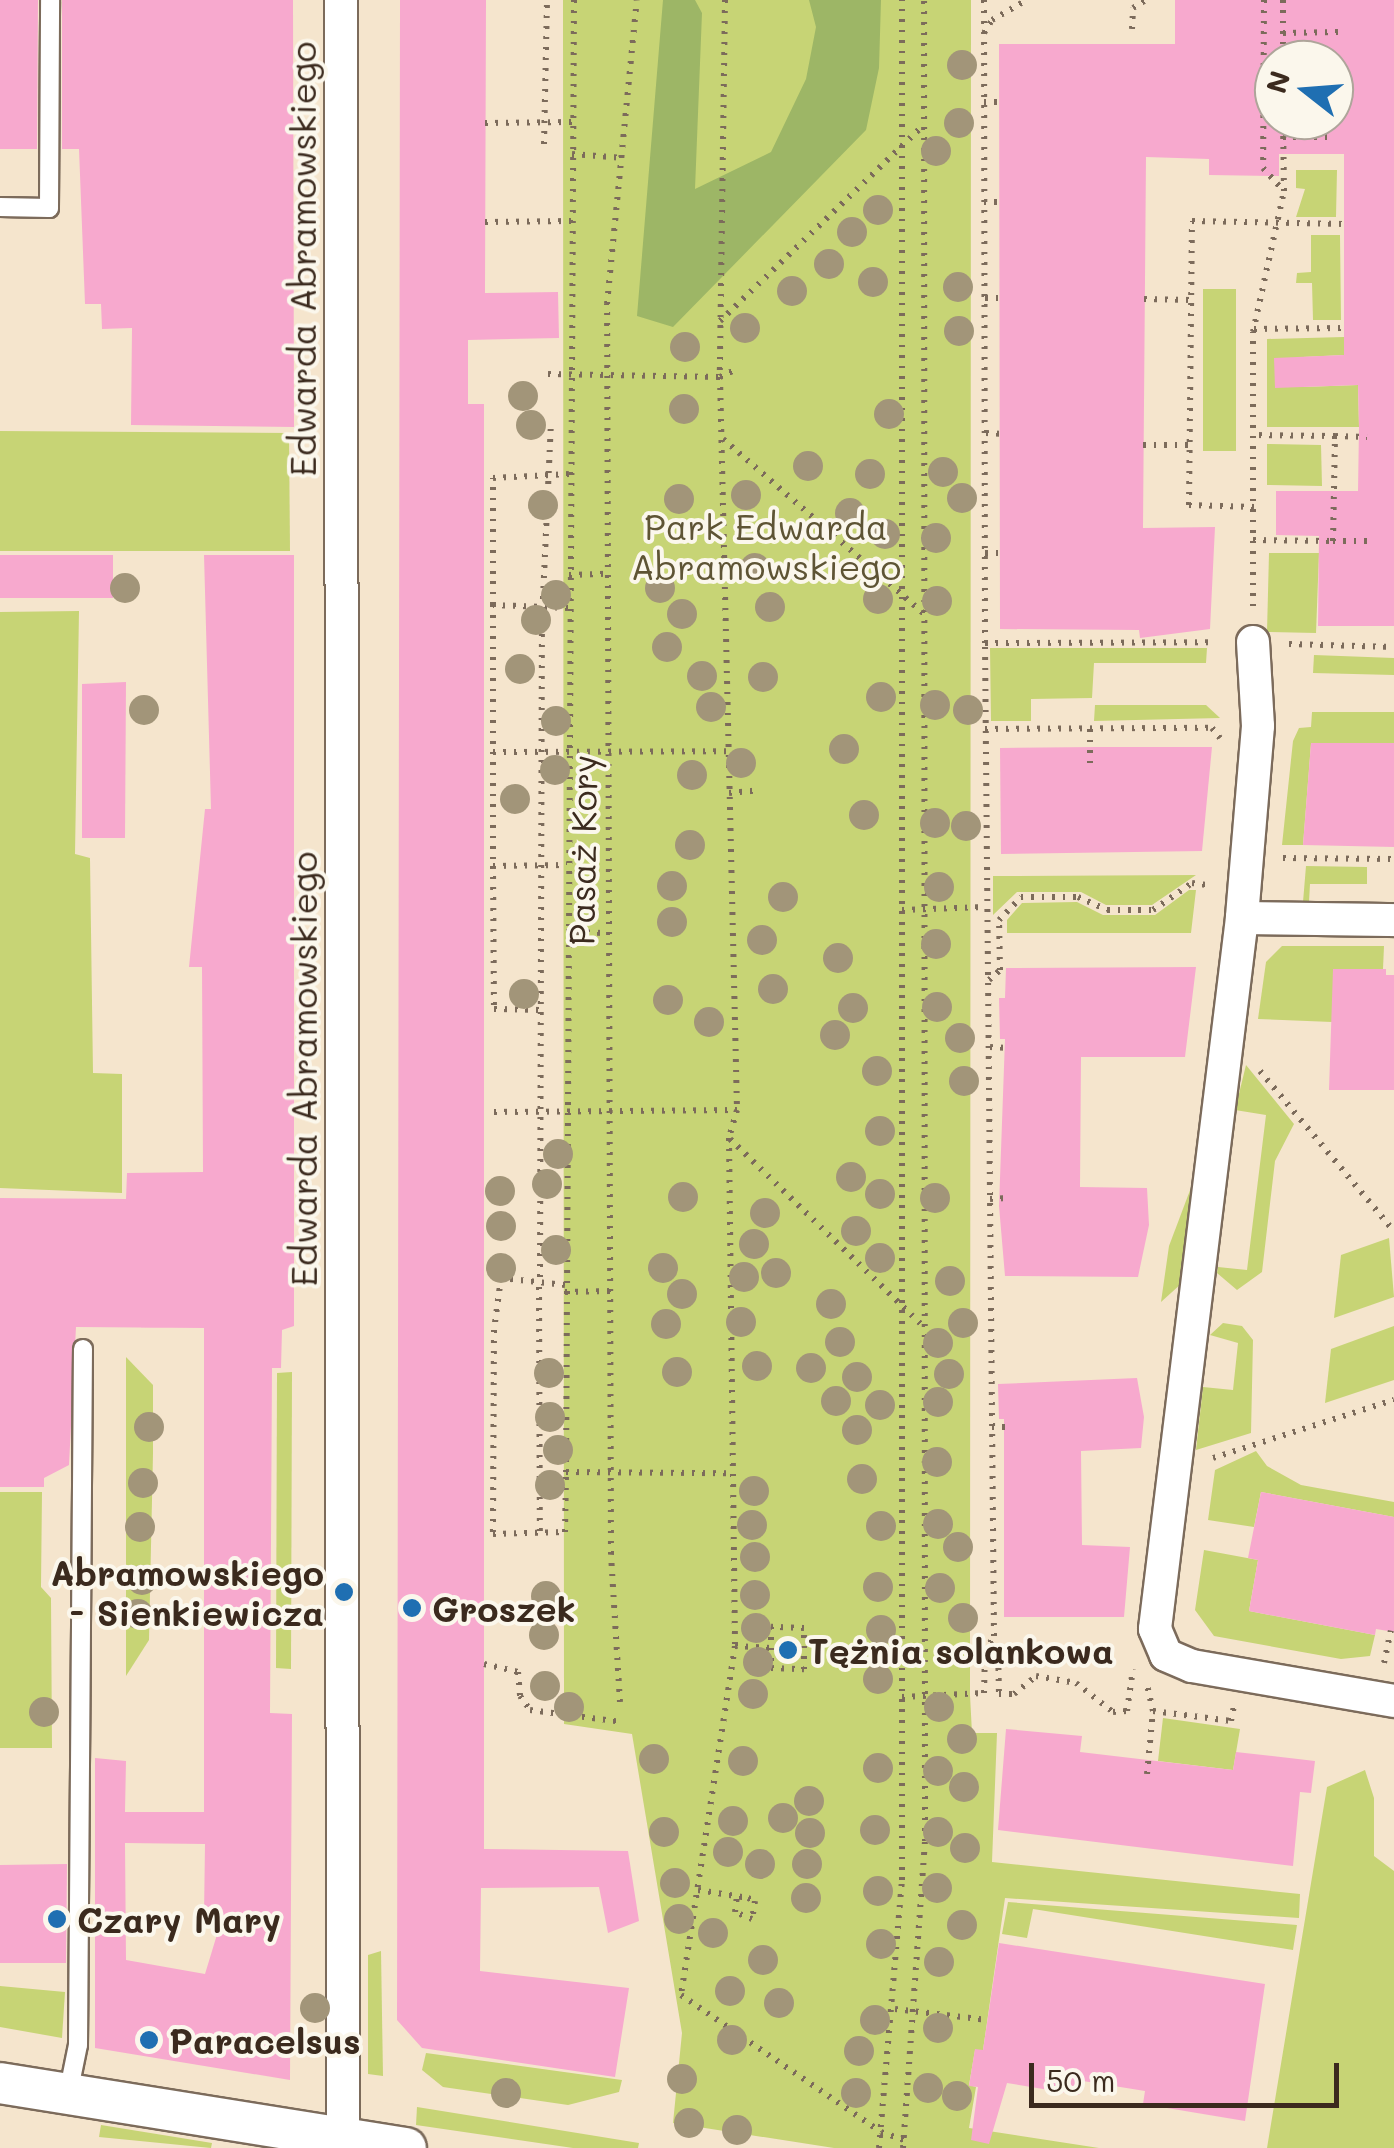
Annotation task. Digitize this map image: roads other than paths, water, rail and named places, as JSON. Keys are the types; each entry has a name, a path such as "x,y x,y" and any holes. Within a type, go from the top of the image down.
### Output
{"street":[{"name":"Edwarda Abramowskiego","path":"342,0 344,2138"},
{"path":"1253,642 1258,726 1242,918 1155,1629 1166,1655 1192,1666 1394,1701"},
{"path":"1242,918 1394,920"},
{"path":"0,2083 68,2094 261,2137 344,2138 406,2148"}],"lane":[{"path":"0,207 48,208 50,0"},
{"path":"68,2094 78,2046 83,1350"}],"place":[{"name":"Abramowskiego - Sienkiewicza","path":"344,1592"},
{"name":"Groszek","path":"412,1608"},
{"name":"Tężnia solankowa","path":"788,1650"},
{"name":"Czary Mary","path":"57,1919"},
{"name":"Paracelsus","path":"149,2040"}],"park label":[{"name":"Park Edwarda Abramowskiego","path":"766,546"}]}
